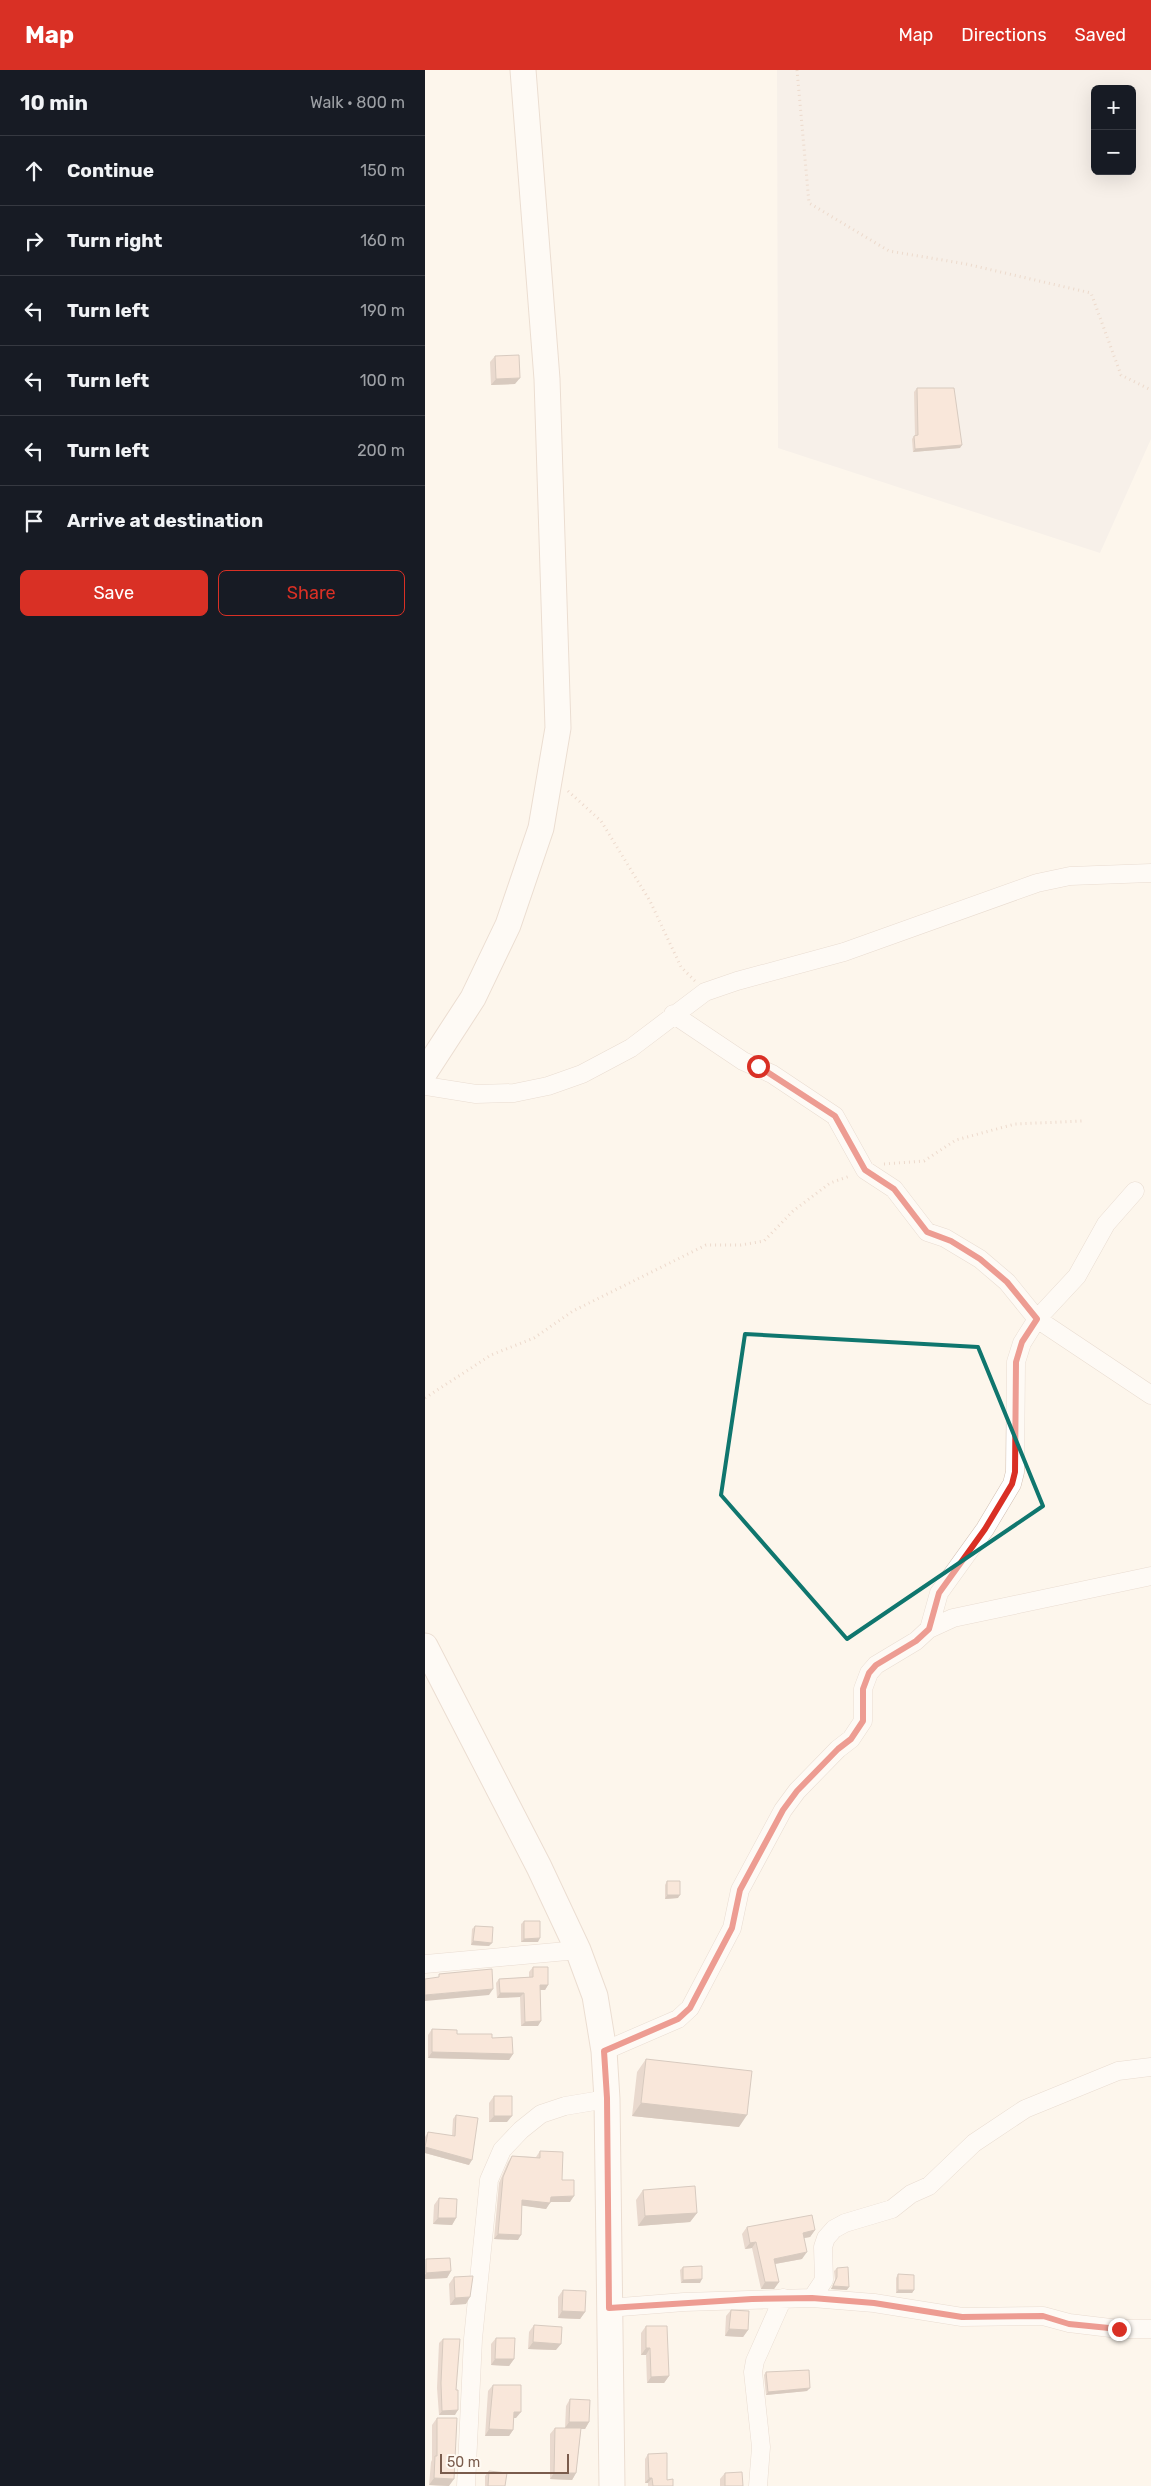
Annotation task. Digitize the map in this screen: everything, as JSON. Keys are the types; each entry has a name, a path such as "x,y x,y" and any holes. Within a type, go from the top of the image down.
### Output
{"main road":[{"path":"425,1072 473,998 508,925 541,828 558,728 547,379 523,70"},
{"path":"425,1646 539,1867 577,1950 595,1996 604,2051 607,2098 612,2486"}],"street":[{"path":"425,1086 476,1094 514,1093 548,1086 582,1074 631,1048 673,1014 705,992 737,981 853,950 1037,883 1070,876 1151,873"},
{"path":"673,1014 743,1061 772,1074 835,1116 865,1170 894,1189 927,1232 951,1241 980,1259 1007,1282 1037,1319 1151,1395"},
{"path":"929,1629 939,1593 985,1529 1012,1484 1015,1472 1016,1362 1022,1342 1037,1319 1077,1276 1106,1224 1135,1191"},
{"path":"604,2051 678,2019 690,2008 732,1928 740,1890 783,1810 802,1786 838,1749 851,1739 863,1721 863,1689 869,1673 876,1665 916,1641 929,1629 953,1618 1151,1576"},
{"path":"425,1964 577,1950"},
{"path":"812,2298 824,2280 823,2247 826,2238 834,2230 845,2223 879,2215 892,2209 911,2194 929,2186 974,2144 1025,2109 1118,2071 1151,2067"},
{"path":"466,2486 473,2339 489,2180 501,2150 541,2114 565,2106 607,2098"},
{"path":"759,2486 761,2447 753,2372 755,2361 783,2298"},
{"path":"609,2308 812,2298 874,2303 962,2317 1043,2316 1069,2324 1119,2329 1151,2329"}],"path":[{"path":"797,70 809,203 889,251 966,264 1091,293 1121,375 1151,390"},
{"path":"550,776 601,821 650,901 681,967 705,992"},
{"path":"425,1398 491,1355 535,1338 573,1312 707,1245 764,1241 793,1211 830,1183 889,1162 924,1161 957,1140 1015,1124 1083,1121"}],"highlighted area":[{"path":"745,1334 978,1347 1043,1506 847,1639 721,1495"}],"shaded area":[{"path":"777,70 1151,70 1151,439 1100,553 778,448"}],"building":[{"path":"519,355 520,378 496,379 495,356"},
{"path":"917,388 954,388 962,445 915,449 914,436 918,435"},
{"path":"667,1881 680,1881 680,1895 667,1895"},
{"path":"524,1921 540,1921 540,1938 524,1939"},
{"path":"475,1926 493,1927 492,1943 473,1941"},
{"path":"533,1967 548,1967 548,1985 540,1985 541,2021 525,2022 524,1993 500,1993 499,1979 533,1977"},
{"path":"492,1969 493,1989 425,1995 425,1979 439,1977 439,1974"},
{"path":"432,2029 457,2030 457,2034 492,2034 492,2038 512,2037 513,2054 432,2052"},
{"path":"646,2059 752,2071 747,2115 641,2103"},
{"path":"494,2096 512,2096 512,2116 494,2116"},
{"path":"456,2115 478,2118 472,2160 425,2147 428,2132 455,2136"},
{"path":"540,2151 563,2152 562,2180 574,2180 574,2196 551,2197 550,2203 522,2200 521,2235 498,2234 503,2177 512,2156 540,2158"},
{"path":"695,2186 697,2213 645,2216 643,2190"},
{"path":"439,2198 457,2199 456,2218 438,2218"},
{"path":"812,2215 815,2230 803,2233 807,2252 774,2259 779,2282 765,2282 756,2242 750,2243 747,2227"},
{"path":"450,2258 451,2271 426,2273 426,2259"},
{"path":"702,2266 702,2279 683,2280 683,2267"},
{"path":"848,2267 849,2287 833,2286 837,2277 837,2268"},
{"path":"898,2274 914,2275 914,2290 898,2290"},
{"path":"473,2276 470,2297 455,2298 454,2277"},
{"path":"563,2290 586,2291 585,2312 562,2311"},
{"path":"731,2310 749,2311 748,2330 729,2329"},
{"path":"534,2325 562,2327 561,2344 533,2342"},
{"path":"646,2326 667,2326 669,2376 651,2377 650,2348 646,2348"},
{"path":"496,2338 515,2338 514,2359 495,2359"},
{"path":"443,2339 460,2339 456,2390 458,2390 458,2410 442,2411"},
{"path":"809,2370 810,2388 768,2392 766,2372"},
{"path":"493,2385 521,2385 521,2412 514,2412 513,2430 489,2429"},
{"path":"570,2399 590,2400 589,2422 569,2422"},
{"path":"437,2418 457,2418 454,2479 434,2478 435,2456 437,2456"},
{"path":"555,2428 581,2428 576,2473 554,2473"},
{"path":"667,2453 667,2480 673,2479 673,2486 653,2486 652,2478 649,2478 648,2454"},
{"path":"489,2471 507,2473 505,2486 488,2486"},
{"path":"742,2472 743,2486 725,2486 725,2473"}],"route":[{"path":"758,1066 835,1116 865,1170 894,1189 927,1232 951,1241 980,1259 1007,1282 1037,1319 1022,1342 1016,1362 1015,1472 1012,1484 985,1529 939,1593 929,1629 916,1641 876,1665 869,1673 863,1689 863,1721 851,1739 838,1749 797,1791 783,1810 758,1860 740,1890 732,1928 690,2008 678,2019 604,2051 607,2098 609,2308 684,2302 812,2298 874,2303 892,2308 962,2317 1049,2316 1069,2324 1119,2329"}]}
